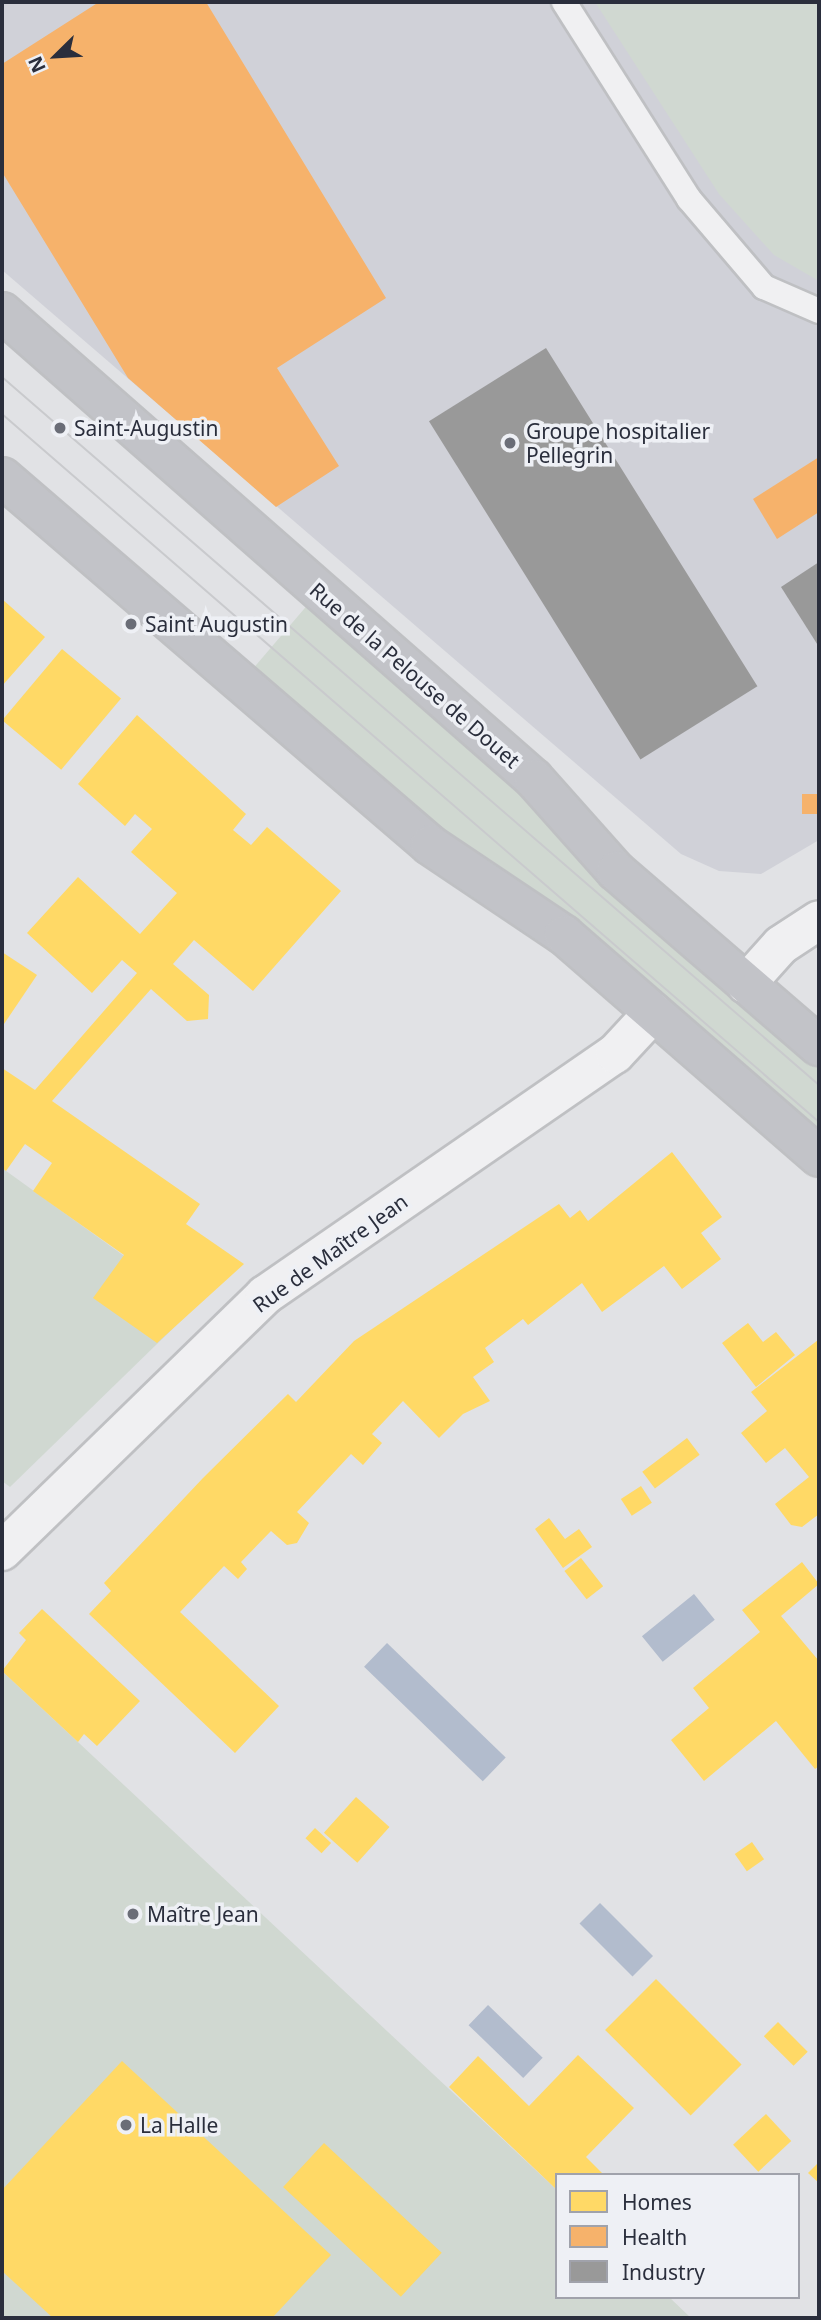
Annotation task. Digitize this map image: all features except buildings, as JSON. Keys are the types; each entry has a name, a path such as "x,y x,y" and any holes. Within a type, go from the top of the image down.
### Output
{"main road":[{"name":"Rue de la Pelouse de Douet","path":"2,312 534,779 616,871 819,1046"},
{"path":"2,477 430,845 564,935 819,1157"}],"street":[{"path":"746,984 781,945 819,920"},
{"name":"Rue de Maître Jean","path":"2,1551 265,1295 615,1054 653,1013"}],"lane":[{"path":"564,2 689,199 764,287 819,311"}],"shaded area":[{"name":"Groupe hospitalier Pellegrin","path":"2,2 819,2 819,840 761,874 719,871 681,854 2,270"},
{"path":"595,2 819,2 819,281 774,255 719,194"},
{"path":"310,602 528,791 819,1064 819,1140 443,839 251,671"},
{"path":"2,1168 195,1307 10,1487 2,1481"},
{"name":"Maître Jean","path":"2,1671 555,2188 555,2299 671,2299 691,2318 2,2318"}],"water":[{"path":"694,1594 715,1620 663,1662 642,1636"},
{"path":"387,1643 506,1758 483,1781 364,1667"},
{"path":"600,1903 653,1956 633,1977 579,1924"},
{"path":"488,2005 543,2058 523,2078 469,2025"}],"tram line":[{"path":"2,377 819,1085"},
{"path":"2,414 819,1122"}],"place":[{"name":"Saint-Augustin","path":"60,428"},
{"name":"Groupe hospitalier Pellegrin","path":"510,443"},
{"name":"Saint Augustin","path":"131,624"},
{"name":"Maître Jean","path":"133,1914"},
{"name":"La Halle","path":"126,2125"}]}
